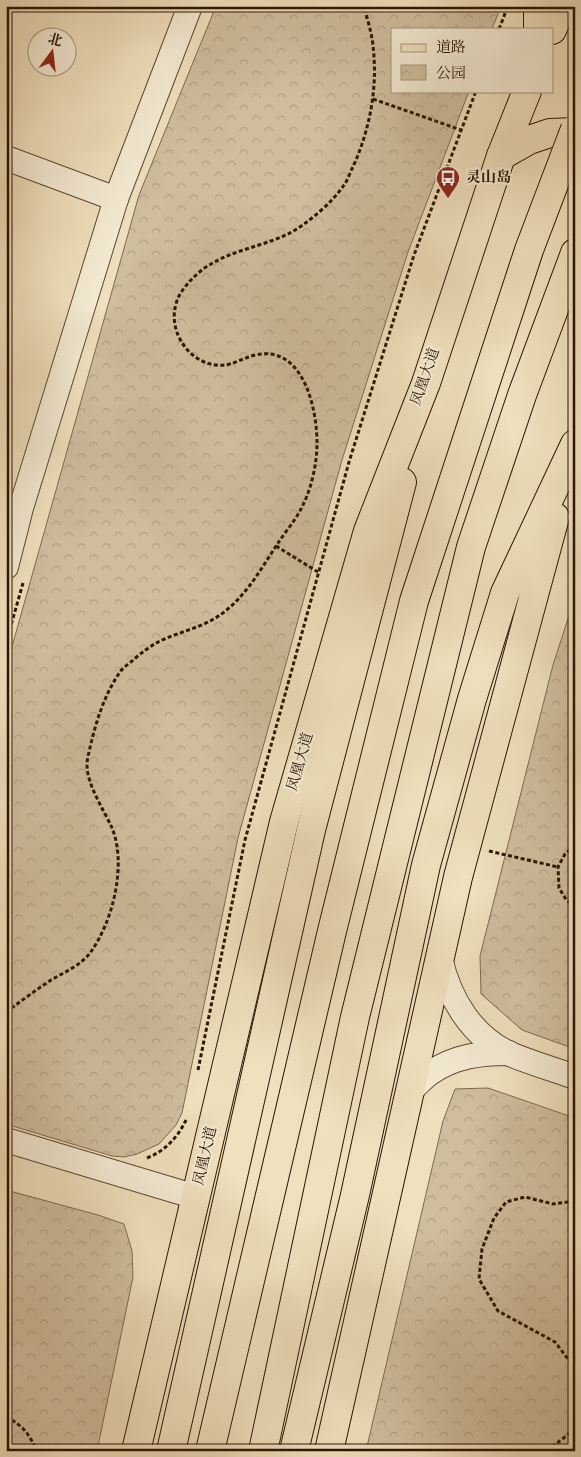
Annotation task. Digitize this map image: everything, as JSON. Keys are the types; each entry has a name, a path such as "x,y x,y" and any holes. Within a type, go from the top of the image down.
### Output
{"main road":[{"path":"538,6 538,28"},
{"path":"553,28 562,6"},
{"name":"凤凰大道","path":"136,1451 284,822 368,531 426,383 501,156 527,92"},
{"path":"210,1451 332,931 414,601 529,250 575,131 550,133 528,140 501,156"},
{"path":"263,1451 355,1017 468,556 522,395 575,253"},
{"path":"171,1451 309,840 399,496 426,383"},
{"path":"294,1451 355,1195 426,865 472,699 505,593 575,444"},
{"path":"329,1451 466,846 548,540 575,450"}],"street":[{"path":"6,568 21,508 116,199 190,6"},
{"path":"6,158 116,199"},
{"path":"440,958 452,997 476,1029 492,1043 509,1053 575,1077"},
{"path":"410,1091 430,1073 455,1060 482,1053 509,1053"},
{"path":"6,1140 196,1197"}],"path":[{"path":"6,1012 89,955 110,913 115,893 118,845 112,827 94,794 86,766 94,731 105,697 120,671 142,652 159,641 203,625 219,616 251,584 301,509 312,482 317,446 316,428 308,388 296,367 279,356 266,354 254,355 235,363 216,365 203,361 189,353 178,336 173,322 176,304 182,289 198,273 210,264 286,235 306,223 344,186 365,139 373,99 375,68 373,42 364,6"},
{"path":"499,28 508,6"},
{"path":"196,1078 245,840 349,462 414,254 476,92"},
{"path":"373,99 461,130"},
{"path":"276,546 318,572"},
{"path":"575,845 565,854 558,868 559,888 567,901 575,904"},
{"path":"466,846 558,868"},
{"path":"146,1159 164,1149 174,1140 188,1117"},
{"path":"575,1201 553,1204 525,1196 506,1202 494,1218 482,1249 479,1279 498,1311 555,1342 575,1368"},
{"path":"6,1417 18,1423 33,1440 36,1451"},
{"path":"548,1451 575,1429"}],"green space":[{"path":"216,6 501,6 492,28 391,28 391,92 469,92 408,252 342,460 238,838 182,1113 176,1125 159,1144 137,1154 124,1157 112,1156 6,1124 6,668 139,195"},
{"path":"575,597 575,1049 522,1030 481,994 480,956 553,665"},
{"path":"488,1088 575,1118 575,1451 366,1451 443,1121 455,1089"},
{"path":"6,1190 124,1224 132,1251 133,1277 97,1451 6,1451"}],"place":[{"name":"灵山岛","path":"448,199"}]}
